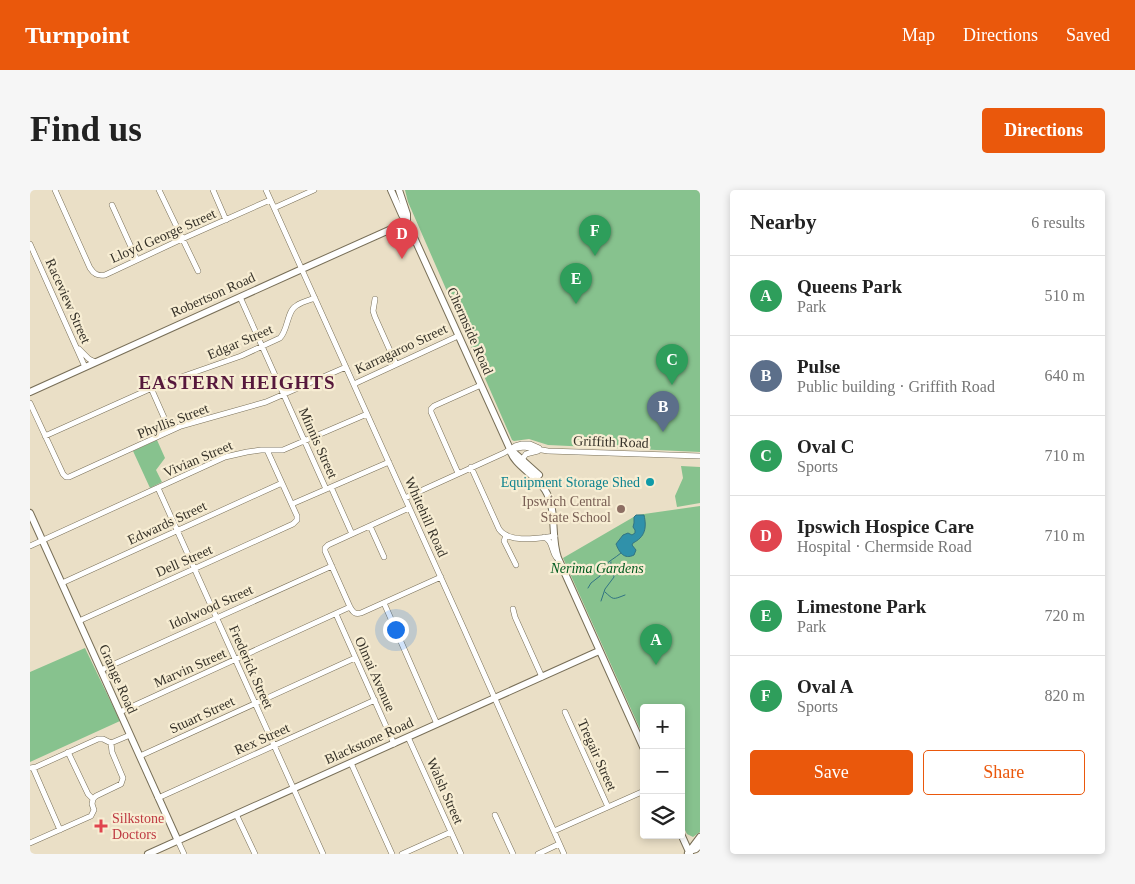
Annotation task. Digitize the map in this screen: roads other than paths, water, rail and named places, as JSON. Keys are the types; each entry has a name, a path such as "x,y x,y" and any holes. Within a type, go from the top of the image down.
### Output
{"main road":[{"name":"Chermside Road","path":"391,190 511,454 546,490 552,508 556,550 559,559 640,740"},
{"name":"Chermside Road","path":"399,190 407,214 407,222"},
{"name":"Robertson Road","path":"30,392 407,222"},
{"name":"Chermside Road","path":"510,449 542,478 552,493 556,513 555,533"},
{"name":"Grange Road","path":"30,513 178,841"},
{"name":"Blackstone Road","path":"148,854 600,651"},
{"path":"685,838 694,841 700,837"},
{"path":"688,853 700,837"},
{"path":"683,839 688,853"},
{"path":"688,853 700,845"}],"street":[{"name":"Lloyd George Street","path":"55,190 90,268 98,276 105,275 270,200"},
{"path":"159,190 198,271"},
{"path":"213,190 226,220"},
{"name":"Whitehill Road","path":"266,190 564,854"},
{"path":"274,208 314,190"},
{"path":"112,205 137,260"},
{"name":"Raceview Street","path":"30,244 86,367"},
{"name":"Minnis Street","path":"240,296 305,442 352,534"},
{"name":"Edgar Street","path":"45,436 151,388 241,356 280,338 284,334 292,309 315,298"},
{"path":"374,299 373,311 375,317 396,364"},
{"name":"Karragaroo Street","path":"354,384 458,336"},
{"path":"76,345 89,359 95,362"},
{"name":"Phyllis Street","path":"45,436 63,474 69,477 181,426 266,402 346,367"},
{"path":"458,473 431,409 481,385"},
{"path":"151,388 170,431"},
{"path":"30,403 45,436"},
{"name":"Vivian Street","path":"30,546 225,457 247,452 283,450 367,414"},
{"name":"Griffith Road","path":"405,498 516,445 525,444 551,452"},
{"name":"Griffith Road","path":"510,449 524,447 551,452 700,456"},
{"path":"267,450 292,504 389,462"},
{"path":"524,462 524,456 527,453 541,451"},
{"path":"471,467 499,530 506,536 523,538 543,537 555,533"},
{"name":"Edwards Street","path":"62,584 282,483"},
{"name":"Frederick Street","path":"158,488 323,854"},
{"name":"Dell Street","path":"79,621 293,524 297,516 292,504"},
{"path":"410,508 325,548 350,607 353,612 358,614 441,577"},
{"path":"370,526 384,557"},
{"path":"506,536 504,541 516,566"},
{"path":"543,537 549,540 554,554 559,559"},
{"name":"Idolwood Street","path":"100,670 332,566"},
{"path":"384,603 438,724"},
{"name":"Marvin Street","path":"120,712 350,607"},
{"path":"513,609 542,677"},
{"name":"Olmai Avenue","path":"336,614 394,744"},
{"name":"Stuart Street","path":"140,756 356,658"},
{"name":"Rex Street","path":"158,798 375,700"},
{"name":"Tregair Street","path":"565,712 608,807"},
{"path":"111,743 130,735"},
{"name":"Walsh Street","path":"408,737 461,854"},
{"path":"60,830 31,768 98,739 103,738 111,743"},
{"path":"30,843 91,816 94,810 93,799 123,781 123,776 112,752 111,743"},
{"path":"68,752 88,794 93,799"},
{"path":"351,763 392,854"},
{"path":"554,831 640,793"},
{"path":"236,814 255,854"},
{"path":"495,815 513,854"},
{"path":"402,854 451,832"},
{"name":"Grange Road","path":"178,841 184,854"},
{"path":"538,854 559,844"}],"water":[{"path":"636,515 644,515 645,528 643,535 632,545 636,550 634,555 627,557 620,552 616,544 623,535 635,533 633,527"}],"waterway":[{"path":"588,588 600,576 604,566 621,553"},
{"path":"601,601 605,589 614,577 610,569 611,562"},
{"path":"605,592 614,598 625,595"}],"place":[{"name":"Oval A","path":"595,256"},
{"name":"Ipswich Hospice Care","path":"402,259"},
{"name":"Limestone Park","path":"576,304"},
{"name":"Oval C","path":"672,385"},
{"name":"Pulse","path":"663,432"},
{"name":"Equipment Storage Shed","path":"650,482"},
{"name":"Ipswich Central State School","path":"621,509"},
{"name":"Queens Park","path":"656,665"},
{"name":"Silkstone Doctors","path":"101,826"}],"district":[{"name":"EASTERN HEIGHTS","path":"237,382"}],"park label":[{"name":"Nerima Gardens","path":"597,568"}]}
